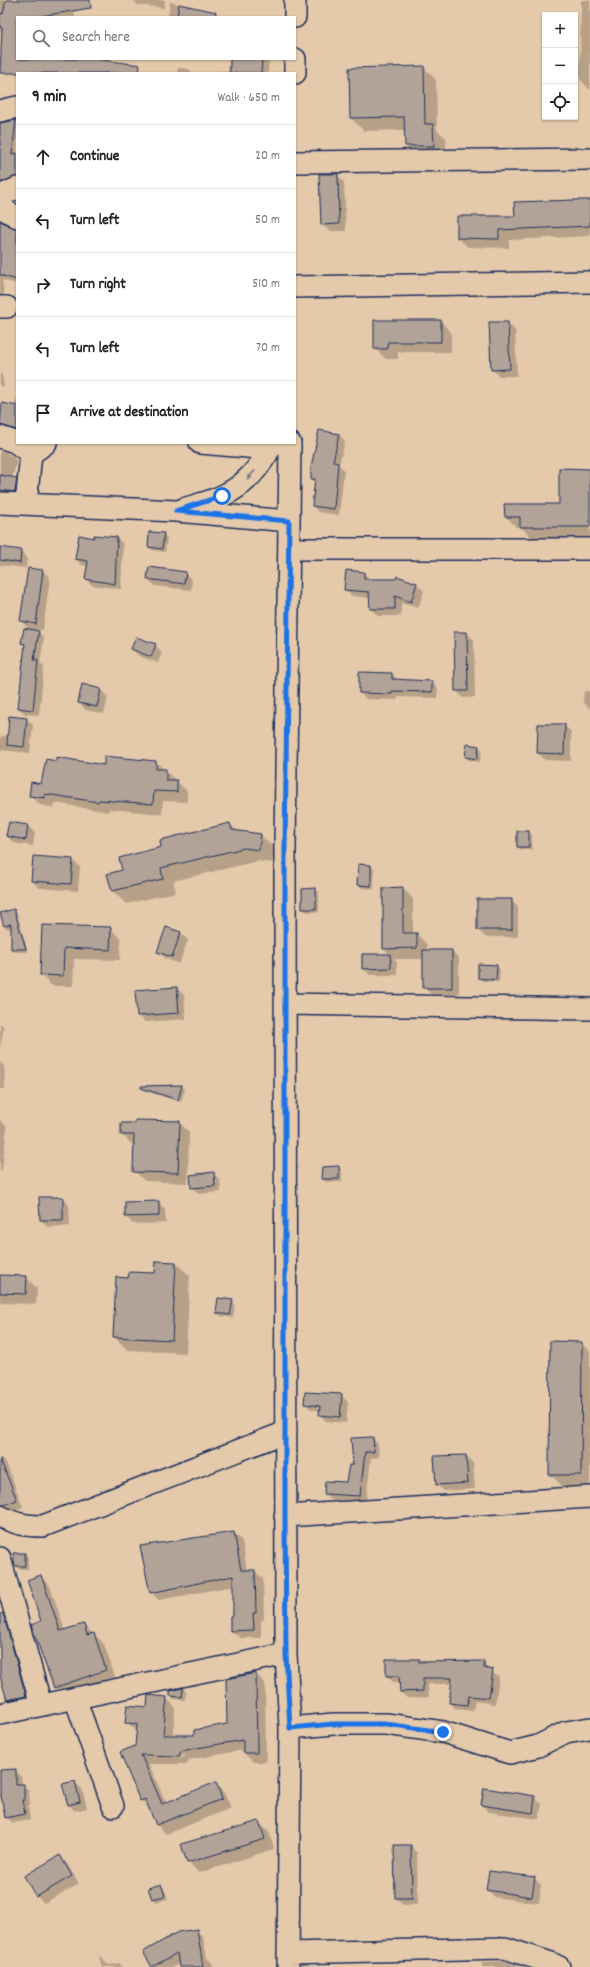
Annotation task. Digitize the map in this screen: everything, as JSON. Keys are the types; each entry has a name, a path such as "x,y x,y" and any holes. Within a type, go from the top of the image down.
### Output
{"street":[{"path":"295,0 295,16"},
{"path":"295,60 295,72"},
{"path":"0,111 16,107"},
{"path":"296,162 590,160"},
{"path":"0,196 16,188"},
{"path":"0,200 5,210 16,216"},
{"path":"296,287 590,282"},
{"path":"0,437 16,442"},
{"path":"22,444 38,449 26,504"},
{"path":"224,444 271,446"},
{"path":"290,444 286,1004 285,1516 286,1654 290,1728 288,1960 505,1948 559,1967"},
{"path":"176,511 222,496 244,482 257,468 271,446"},
{"path":"0,503 176,511 289,521"},
{"path":"289,549 590,549"},
{"path":"286,1004 590,1009"},
{"path":"4,1522 24,1526 42,1526 286,1432"},
{"path":"285,1516 590,1497"},
{"path":"0,1558 41,1705"},
{"path":"0,1714 286,1654"},
{"path":"75,1698 113,1806"},
{"path":"290,1728 333,1724 386,1724 443,1732 510,1753 538,1746 566,1732 590,1728"}],"building":[{"path":"6,0 90,0 91,8 40,16 16,16 16,60 102,60 140,65 139,72 0,73 2,28 0,27 0,13 3,14"},
{"path":"179,4 216,12 215,16 177,16"},
{"path":"230,60 262,60 261,72 230,72"},
{"path":"424,66 425,124 433,124 434,146 405,146 404,117 350,118 349,68"},
{"path":"16,120 12,154 16,153 16,176 0,183 0,123"},
{"path":"319,174 338,174 339,224 321,225"},
{"path":"590,200 590,226 499,230 499,239 457,238 457,216 515,216 514,202"},
{"path":"0,221 16,229 16,280 0,275"},
{"path":"374,320 441,320 441,342 388,342 387,349 374,349"},
{"path":"489,322 508,322 510,369 491,370"},
{"path":"2,403 16,406 16,430 0,425"},
{"path":"319,430 339,434 333,462 338,463 334,509 312,506 315,479 311,479 311,467"},
{"path":"559,468 590,469 590,527 520,527 520,517 505,517 504,504 559,504"},
{"path":"0,475 17,478 15,492 0,490"},
{"path":"149,532 164,533 162,549 148,547"},
{"path":"79,535 94,538 94,535 117,537 115,584 85,579 88,561 75,559"},
{"path":"0,547 21,550 20,563 0,560"},
{"path":"149,567 186,572 184,584 147,579"},
{"path":"28,568 43,570 36,624 20,621"},
{"path":"346,570 364,572 364,579 396,579 397,576 417,583 411,602 395,596 395,609 370,609 369,592 344,590"},
{"path":"24,628 39,631 34,660 38,660 33,710 18,708 25,644 21,643"},
{"path":"454,632 467,632 468,691 455,691"},
{"path":"136,637 156,644 151,657 131,649"},
{"path":"359,672 392,673 392,679 432,681 432,692 392,691 392,694 359,693"},
{"path":"82,684 101,689 97,707 78,703"},
{"path":"9,716 27,718 24,747 7,745"},
{"path":"538,724 565,724 564,754 537,753"},
{"path":"467,744 479,746 477,759 465,757"},
{"path":"104,756 156,761 156,769 166,769 166,780 177,780 177,792 154,791 153,804 99,800 98,802 45,794 45,798 29,796 31,782 41,784 46,759 56,761 56,757 104,765"},
{"path":"9,822 28,825 26,840 6,836"},
{"path":"230,823 232,830 261,834 259,850 244,848 161,868 163,879 112,891 107,874 122,870 119,858 161,847 160,840"},
{"path":"517,831 529,831 529,847 517,847"},
{"path":"33,856 73,859 71,884 31,881"},
{"path":"358,864 371,865 371,886 357,885"},
{"path":"403,887 403,933 417,933 417,948 383,949 383,888"},
{"path":"316,888 316,909 302,909 302,889"},
{"path":"477,899 512,899 512,930 477,930"},
{"path":"14,909 26,949 11,949 11,924 4,926 0,913"},
{"path":"42,925 111,927 110,950 64,948 63,976 40,975"},
{"path":"166,927 181,932 172,957 157,952"},
{"path":"423,950 452,950 452,988 423,988"},
{"path":"362,954 390,954 391,968 362,969"},
{"path":"478,964 497,965 496,980 478,978"},
{"path":"177,987 179,1013 137,1016 135,990"},
{"path":"182,1085 178,1100 141,1088 141,1086"},
{"path":"135,1120 180,1121 178,1173 133,1172 134,1135 121,1135 121,1123 135,1123"},
{"path":"339,1166 339,1179 321,1179 322,1167"},
{"path":"214,1172 215,1186 191,1188 190,1175"},
{"path":"39,1197 63,1197 63,1220 40,1220"},
{"path":"159,1201 159,1216 125,1217 125,1202"},
{"path":"156,1261 176,1262 172,1340 113,1337 116,1277 128,1278 129,1272 155,1273"},
{"path":"0,1275 27,1276 26,1294 0,1293"},
{"path":"218,1298 233,1300 230,1315 216,1313"},
{"path":"550,1341 582,1342 581,1475 549,1475"},
{"path":"305,1392 342,1394 340,1417 319,1415 320,1406 304,1404"},
{"path":"373,1437 374,1452 365,1452 360,1496 324,1494 325,1481 346,1482 349,1465 353,1465 351,1438"},
{"path":"466,1455 468,1483 436,1485 434,1456"},
{"path":"0,1459 17,1500 4,1505 0,1504"},
{"path":"234,1532 241,1570 255,1570 256,1613 253,1613 254,1630 230,1631 230,1616 233,1616 233,1576 150,1593 140,1546"},
{"path":"13,1553 25,1553 25,1566 15,1566"},
{"path":"41,1575 60,1631 84,1624 87,1635 94,1633 106,1670 54,1688 31,1625 41,1621 27,1580"},
{"path":"3,1613 26,1696 7,1700 0,1676 0,1614"},
{"path":"386,1659 419,1659 419,1662 484,1661 484,1668 493,1670 489,1698 469,1696 467,1705 449,1703 452,1678 423,1678 423,1691 400,1692 399,1676 386,1676"},
{"path":"256,1673 257,1753 243,1753 243,1740 180,1751 180,1756 141,1755 162,1804 216,1782 222,1799 156,1825 145,1799 140,1801 120,1752 135,1746 137,1724 125,1723 127,1705 147,1707 148,1695 167,1697 163,1735 194,1735 194,1730 227,1724 226,1679"},
{"path":"183,1688 182,1697 170,1696 170,1691"},
{"path":"16,1769 16,1784 24,1784 24,1800 22,1800 25,1814 5,1818 0,1790 0,1770"},
{"path":"75,1781 80,1802 68,1805 62,1784"},
{"path":"484,1788 535,1796 533,1813 481,1805"},
{"path":"259,1821 265,1839 187,1863 181,1844"},
{"path":"394,1845 411,1845 412,1898 395,1898"},
{"path":"60,1855 72,1876 36,1897 24,1876"},
{"path":"489,1871 535,1877 532,1897 486,1890"},
{"path":"161,1884 165,1896 152,1899 148,1888"},
{"path":"197,1929 203,1967 179,1967 177,1953 152,1967 143,1952 178,1932"}],"route":[{"path":"222,496 176,511 289,521 285,849 285,1516 286,1654 290,1728 333,1724 386,1724 443,1732"}]}
